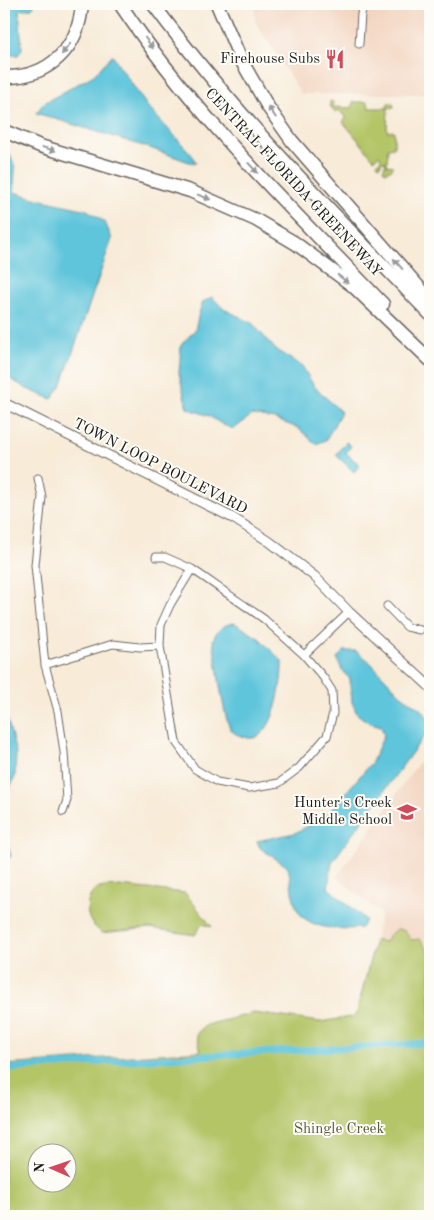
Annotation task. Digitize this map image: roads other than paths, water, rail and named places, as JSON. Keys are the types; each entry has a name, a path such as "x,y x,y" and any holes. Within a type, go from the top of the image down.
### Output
{"highway":[{"path":"4,78 27,75 39,71 63,54 72,43 78,30 82,4"},
{"name":"CENTRAL FLORIDA GREENEWAY","path":"120,4 224,136 430,353"},
{"name":"CENTRAL FLORIDA GREENEWAY","path":"153,4 209,76 262,138 430,314"},
{"path":"217,4 241,60 268,107 292,141 430,300"},
{"path":"4,131 33,144 190,191 256,220 296,243 353,286 430,360"}],"street":[{"path":"358,4 361,14"},
{"path":"359,44 361,14 364,4"},
{"name":"TOWN LOOP BOULEVARD","path":"4,403 233,518 270,542 314,576 420,680 430,687"},
{"path":"38,478 42,498 35,565 45,665 58,711 64,752 67,800 63,812"},
{"path":"156,558 166,558 192,569 264,619 304,655 323,677 332,692 333,713 327,736 299,768 279,783 249,788 217,782 195,769 176,742 160,646 162,625 170,605 192,569"},
{"path":"387,606 407,627 420,630"},
{"path":"304,655 349,612"},
{"path":"45,665 113,644 140,647 160,646"}],"water":[{"path":"4,4 35,4 32,8 19,10 22,49 18,55 5,55 4,52"},
{"path":"112,55 147,106 192,155 196,163 36,113 44,103 94,75"},
{"path":"4,155 10,155 15,167 14,192 87,210 105,222 112,239 61,386 52,399 27,389 4,375 4,280 7,223 4,216"},
{"path":"212,297 224,309 252,323 276,350 302,366 314,386 341,412 326,440 316,444 298,428 274,419 252,415 234,429 223,425 209,416 187,408 179,373 181,345 195,330 203,302"},
{"path":"346,442 351,446 346,453 360,465 354,472 336,455"},
{"path":"235,623 260,639 282,661 281,681 276,708 265,730 257,737 248,738 231,730 223,701 213,640 221,628"},
{"path":"344,651 356,651 369,661 400,694 424,712 430,722 430,728 332,862 328,888 366,920 361,928 344,929 317,925 302,916 295,905 288,867 260,848 257,841 295,833 325,817 372,762 384,735 381,726 368,722 357,714 352,702 350,679 342,670 337,658"},
{"path":"4,706 16,753 15,777 4,800"},
{"path":"4,830 11,856 4,864"}],"waterway":[{"name":"Shingle Creek","path":"4,1069 430,1043"}],"place":[{"name":"Firehouse Subs","path":"335,59"},
{"name":"Hunter's Creek Middle School","path":"407,812"}]}
